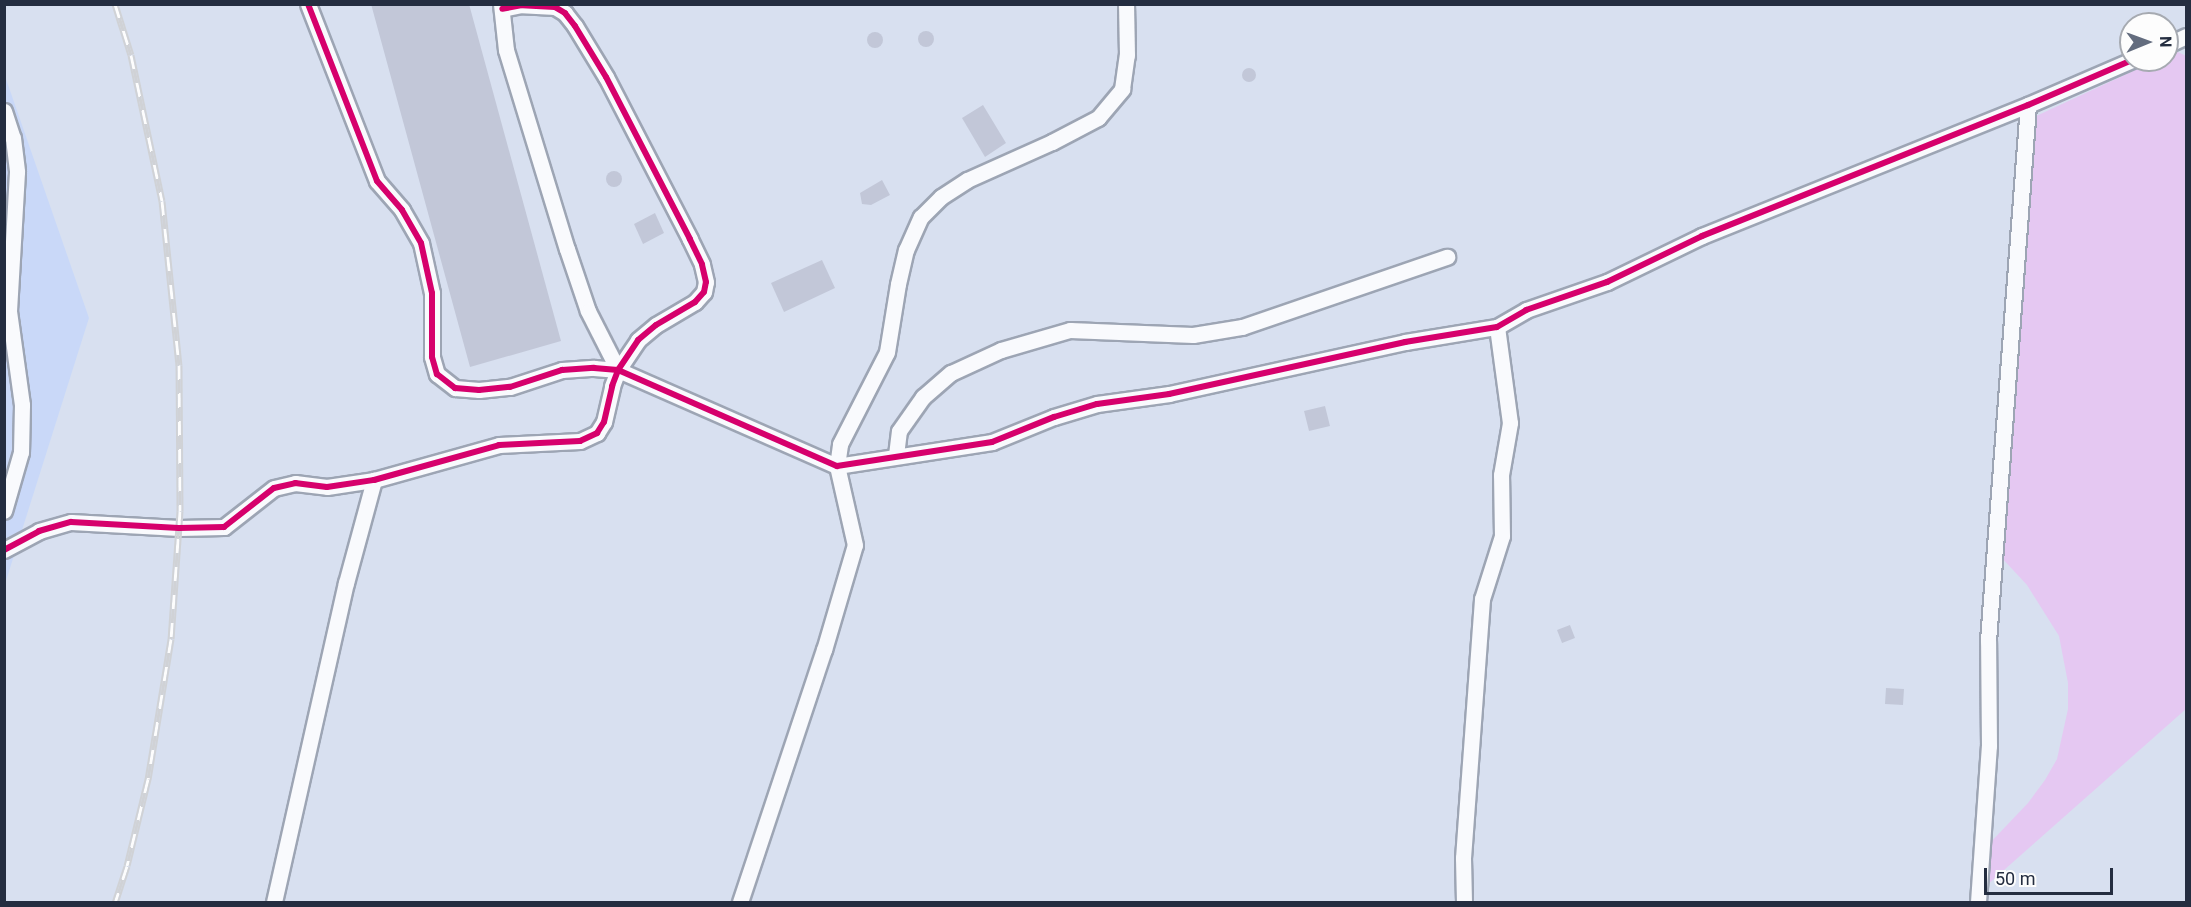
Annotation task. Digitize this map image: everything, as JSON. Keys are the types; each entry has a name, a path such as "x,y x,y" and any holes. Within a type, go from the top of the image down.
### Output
{"street":[{"path":"308,4 376,181 402,210 421,243 432,293 432,357 437,375 455,388 478,390 510,387 562,370 594,368 618,370 837,466 896,455 992,442 1054,417 1097,404 1169,394 1405,342 1497,327 1526,310 1607,282 1702,236 2028,105 2119,66"},
{"path":"740,903 824,650 855,544 837,466 840,444 887,352 906,250 921,217 940,197 967,180 1052,142 1098,118 1122,89 1127,55 1126,4"},
{"path":"4,550 39,531 71,522 179,528 224,527 273,488 295,483 327,487 374,480 499,446 580,441 597,433 604,422 618,370 638,340 656,325 695,302 704,292 706,282 702,264 606,77 566,13 555,7 542,5 502,7 506,50 567,249 588,311 618,370"},
{"path":"1978,903 1989,746 1988,641 2028,105"},
{"path":"4,111 13,138 17,172 9,311 22,405 21,452 4,511"},
{"path":"896,455 899,431 922,397 951,373 1000,350 1070,330 1193,335 1242,327 1447,257"},
{"path":"1464,903 1463,858 1482,599 1502,536 1501,475 1510,423 1497,327"},
{"path":"274,903 346,583 374,480"}],"shaded area":[{"path":"2179,52 2186,56 2186,709 1986,886 1987,846 2028,803 2045,780 2057,759 2068,709 2068,683 2059,636 2027,585 2000,556 2034,117 2131,72 2179,72"},
{"path":"5,76 89,318 5,584"}],"building":[{"path":"371,4 469,4 561,341 470,367"},
{"path":"923,31 929,31 934,39 932,45 923,47 918,42 918,36"},
{"path":"875,32 881,34 883,40 881,46 875,48 869,46 867,40 869,34"},
{"path":"1249,68 1254,70 1256,75 1254,80 1249,82 1244,80 1242,75 1244,70"},
{"path":"983,105 1006,143 985,157 962,118"},
{"path":"611,171 617,171 622,179 620,185 611,187 606,182 606,176"},
{"path":"882,180 890,195 871,205 862,204 860,193"},
{"path":"655,213 664,233 643,244 634,224"},
{"path":"822,260 835,288 784,312 771,283"},
{"path":"1325,406 1330,426 1309,431 1304,411"},
{"path":"1570,625 1575,638 1562,643 1557,630"},
{"path":"1886,688 1904,689 1903,705 1885,704"}],"railway":[{"path":"115,4 131,55 162,201 179,365 180,511 171,639 148,779 127,866 115,902"}],"cycle path":[{"path":"308,4 377,181 402,210 421,243 432,293 432,357 437,374 455,388 479,390 510,387 562,370 594,368 618,370 837,466 992,442 1054,417 1097,404 1169,394 1405,342 1497,327 1526,310 1607,282 1702,236 2028,105 2119,66"},
{"path":"4,550 39,531 71,522 179,528 224,527 274,488 295,483 327,487 374,480 499,445 580,441 597,433 604,422 618,370 638,340 656,325 695,302 704,292 706,282 702,264 606,77 565,13 555,7 522,5 502,9"}]}
